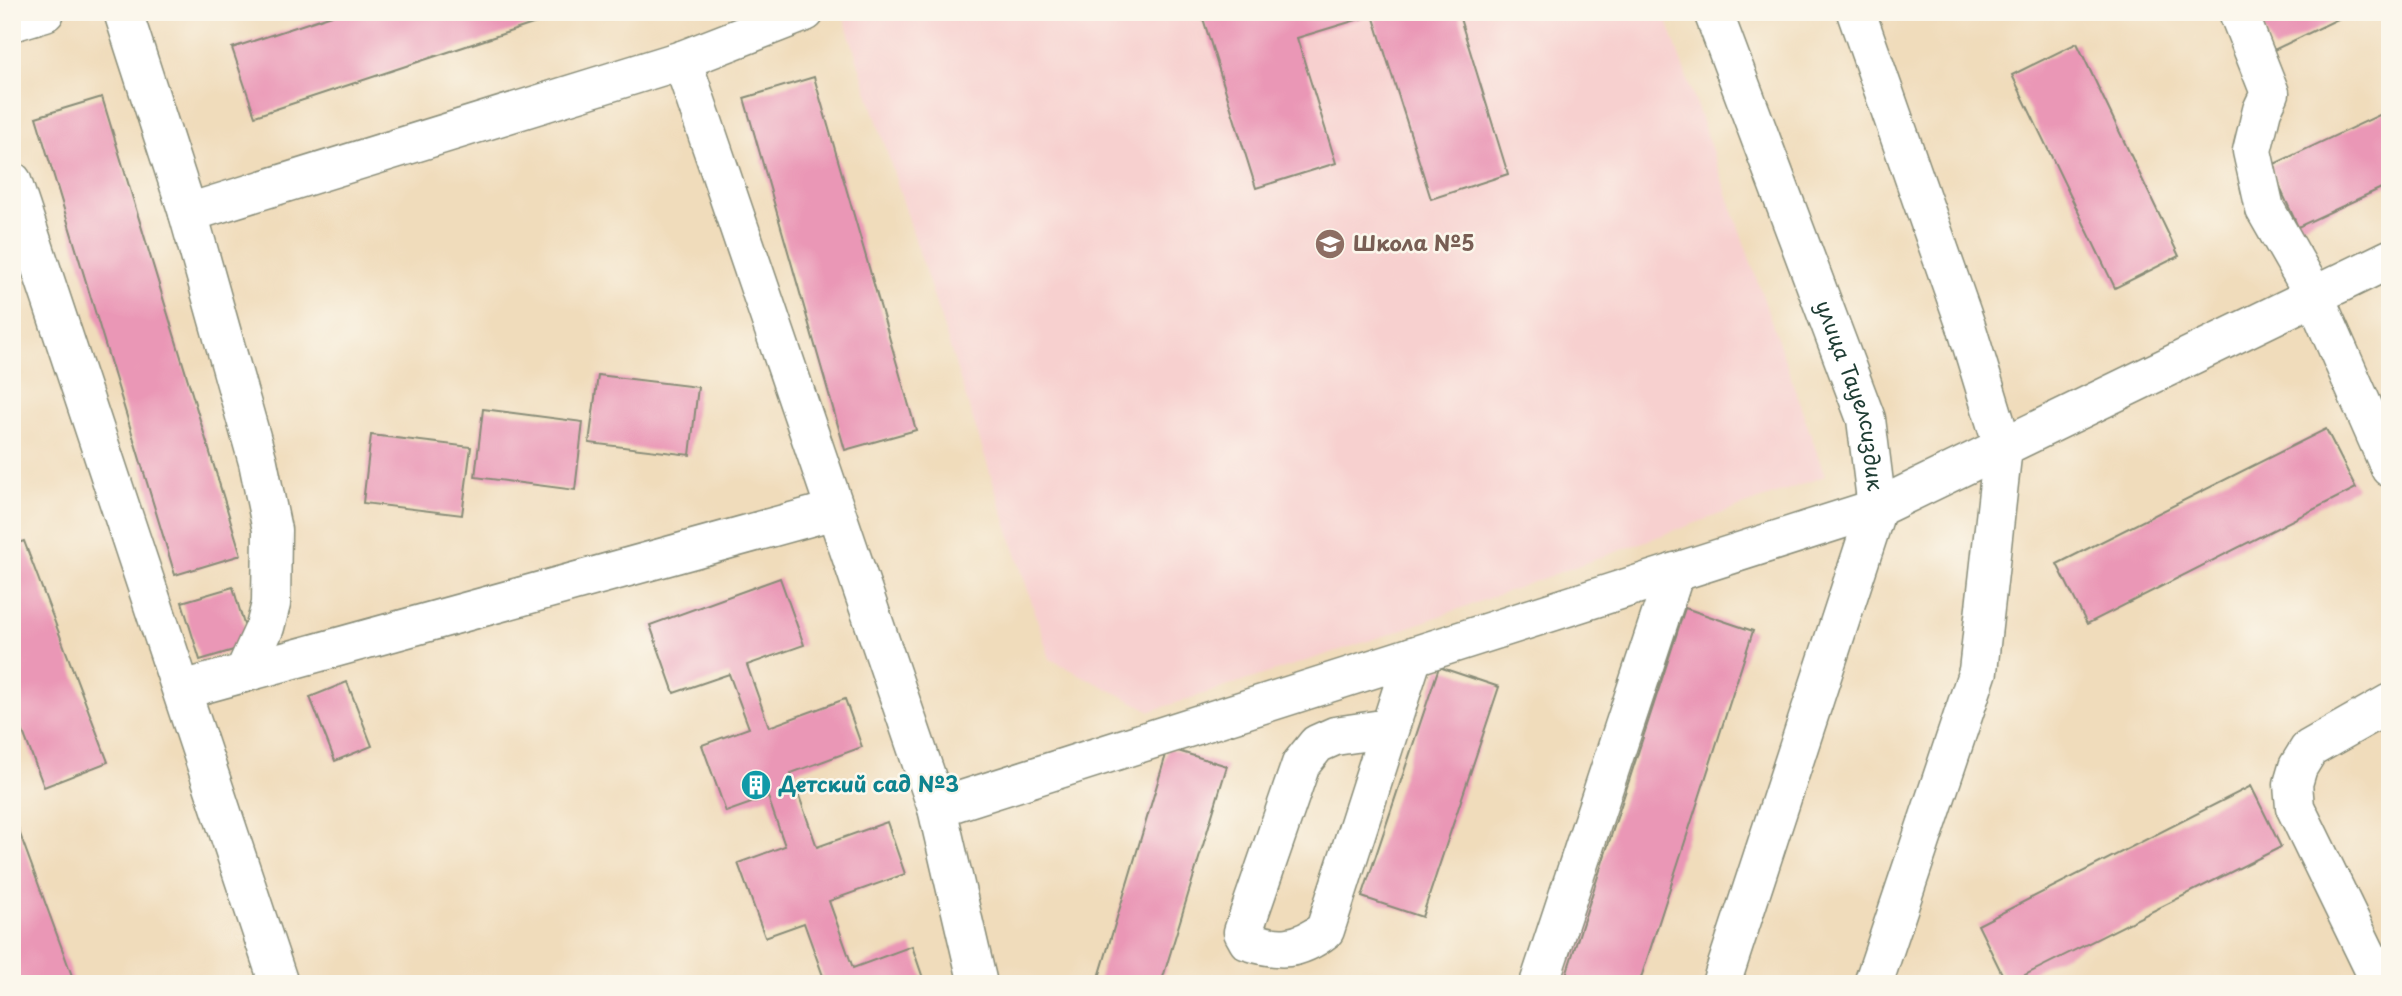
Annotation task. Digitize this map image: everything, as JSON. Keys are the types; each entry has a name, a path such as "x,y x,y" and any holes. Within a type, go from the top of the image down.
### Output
{"street":[{"path":"12,22 46,12"},
{"path":"122,12 188,213 258,462 272,530 271,604 265,627 244,673"},
{"path":"188,213 682,60 805,12"},
{"name":"улица Тауелсиздик","path":"1713,12 1866,419 1877,508 1721,984"},
{"path":"1856,12 1966,326 2003,447 1978,671 1873,984"},
{"path":"2238,12 2270,93 2262,110 2252,150 2266,209 2314,295 2390,468"},
{"path":"682,60 937,808 978,984"},
{"path":"12,181 279,984"},
{"path":"937,808 1877,508 2390,259"},
{"path":"182,691 835,510"},
{"path":"1539,984 1675,572"},
{"path":"1390,728 1335,736 1318,744 1301,764 1242,932 1248,941 1270,948 1307,944 1325,930 1390,728 1413,656"},
{"path":"2381,984 2295,807 2293,784 2298,767 2309,749 2390,703"}],"shaded area":[{"name":"Школа №5","path":"842,12 1664,12 1825,476 1390,634 1151,711 1050,659"}],"building":[{"path":"341,12 566,13 255,116 232,48"},
{"name":"Школа №5","path":"1201,12 1458,12 1508,174 1431,199 1373,15 1297,38 1336,163 1256,188"},
{"path":"2255,12 2340,12 2342,17 2274,50"},
{"path":"2077,43 2179,256 2115,288 2012,75"},
{"path":"814,77 916,430 845,450 744,98"},
{"path":"102,97 241,555 175,575 36,117"},
{"path":"2390,110 2390,184 2298,227 2270,166"},
{"path":"598,375 698,387 690,455 589,443"},
{"path":"483,409 583,422 575,490 475,477"},
{"path":"2326,429 2356,488 2087,624 2057,564"},
{"path":"371,435 471,447 462,515 363,503"},
{"path":"24,541 108,762 44,787 12,703 12,545"},
{"name":"Детский сад №3","path":"780,578 804,645 747,665 769,727 845,699 862,747 791,773 817,847 887,822 905,874 829,901 853,968 912,946 925,984 803,984 823,976 804,923 765,937 738,863 785,846 768,797 726,812 702,745 749,728 729,674 674,693 650,625"},
{"path":"233,587 250,645 200,660 182,602"},
{"path":"1685,608 1753,631 1639,984 1563,984"},
{"path":"1439,667 1499,687 1422,917 1362,897"},
{"path":"347,682 372,746 335,761 310,697"},
{"path":"1168,748 1227,766 1161,984 1097,984"},
{"path":"2251,786 2281,847 2007,984 1978,925"},
{"path":"13,815 75,984 12,984"}],"place":[{"name":"Школа №5","path":"1330,244"},
{"name":"Детский сад №3","path":"756,785"}]}
